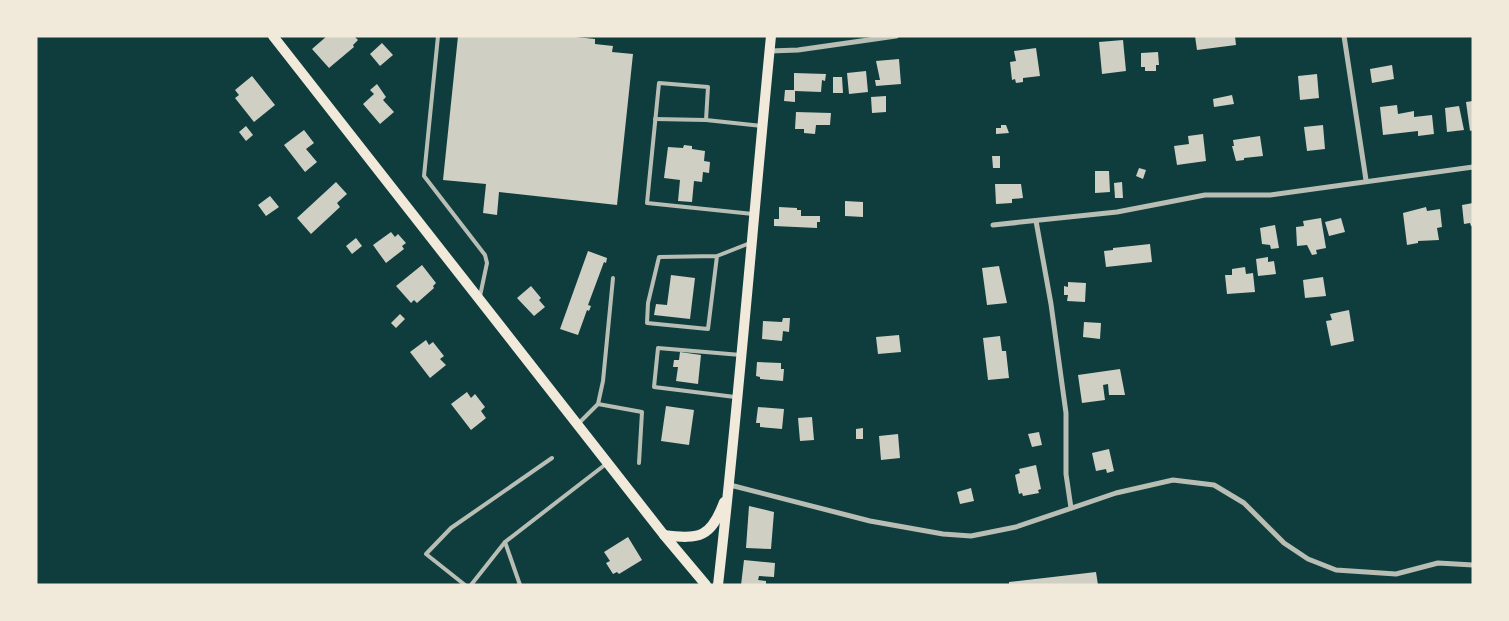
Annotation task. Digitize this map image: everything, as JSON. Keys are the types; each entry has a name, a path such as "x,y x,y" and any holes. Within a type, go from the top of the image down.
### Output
{"main road":[{"path":"274,36 664,535 706,585"},
{"path":"718,585 730,485 750,243 771,36"},
{"path":"664,535 693,537 704,533 716,522 730,485"}],"street":[{"path":"770,51 798,50 896,36"},
{"path":"1344,36 1366,180"},
{"path":"992,225 1117,212 1205,195 1270,195 1366,180 1473,167"},
{"path":"1036,221 1051,304 1057,363 1066,414 1066,474 1072,508"},
{"path":"730,485 870,521 943,534 975,535 1016,527 1116,493 1173,480 1214,485 1244,503 1284,543 1308,559 1336,570 1396,574 1438,564 1473,565"}],"lane":[{"path":"438,36 424,176 485,255 487,262 480,298"},
{"path":"706,120 708,87 659,82 647,203 753,214"},
{"path":"655,119 706,120 762,126"},
{"path":"717,256 708,329 647,323 648,303 659,257 717,256 750,243"},
{"path":"578,424 598,404 603,381 613,278"},
{"path":"738,397 654,387 658,348 741,355"},
{"path":"598,404 642,412 639,463"},
{"path":"465,585 426,554 451,528 552,458"},
{"path":"471,585 505,542 608,463"},
{"path":"505,542 520,585"}],"building":[{"path":"327,36 354,36 358,40 353,45 354,47 329,68 312,49"},
{"path":"458,36 567,36 595,39 595,44 613,46 612,52 633,54 617,205 499,192 497,215 483,213 486,184 443,180"},
{"path":"1195,36 1235,36 1236,45 1197,50"},
{"path":"1123,40 1126,71 1102,74 1099,42"},
{"path":"382,43 393,55 380,66 370,54"},
{"path":"1036,48 1040,76 1023,78 1023,82 1016,83 1015,79 1012,80 1010,62 1016,61 1014,51"},
{"path":"1158,52 1159,65 1156,65 1156,71 1145,71 1145,67 1141,67 1141,53"},
{"path":"899,59 901,84 876,86 875,80 880,80 876,61"},
{"path":"1392,65 1394,79 1372,83 1370,69"},
{"path":"866,71 868,92 849,94 847,73"},
{"path":"794,73 826,74 825,81 822,80 821,92 795,91 795,102 784,101 785,90 794,90"},
{"path":"1317,74 1319,98 1300,100 1298,76"},
{"path":"252,76 275,105 254,122 235,98 239,95 235,90"},
{"path":"833,77 842,77 843,93 833,93"},
{"path":"377,84 386,97 383,100 394,112 380,124 363,104 374,94 370,90"},
{"path":"1232,95 1234,104 1214,107 1213,99"},
{"path":"886,96 886,112 872,113 871,97"},
{"path":"1473,101 1473,130 1470,131 1466,102"},
{"path":"1397,105 1398,114 1414,111 1414,117 1432,115 1434,134 1418,136 1418,131 1383,135 1380,107"},
{"path":"1459,106 1464,130 1447,132 1445,108"},
{"path":"796,112 831,113 830,125 816,125 815,134 804,133 804,129 795,129"},
{"path":"1001,125 1006,125 1009,133 996,134 996,128 1001,128"},
{"path":"1323,125 1325,149 1307,151 1304,127"},
{"path":"246,126 253,135 246,141 239,132"},
{"path":"304,130 314,143 306,149 317,162 305,172 284,145"},
{"path":"1203,134 1206,161 1177,165 1174,146 1189,144 1188,136"},
{"path":"1260,136 1263,156 1236,161 1232,146 1234,146 1233,140"},
{"path":"684,145 692,146 692,149 705,151 704,161 710,162 709,173 703,172 702,182 694,181 692,202 678,201 680,180 664,178 668,147 683,148"},
{"path":"992,156 1000,156 1000,168 993,168"},
{"path":"1139,168 1146,170 1143,179 1136,176"},
{"path":"1095,171 1109,171 1110,192 1095,193"},
{"path":"336,182 347,194 337,203 340,207 311,234 297,218"},
{"path":"1122,182 1123,198 1115,198 1114,183"},
{"path":"995,184 1021,184 1023,198 1012,199 1012,203 996,204"},
{"path":"270,196 279,207 266,216 258,205"},
{"path":"845,201 863,202 863,217 845,216"},
{"path":"1473,203 1473,226 1471,226 1470,223 1464,224 1462,205"},
{"path":"779,207 797,208 797,210 801,210 801,216 820,216 820,222 817,222 817,228 774,226 774,219 779,219"},
{"path":"1426,207 1427,211 1440,209 1442,227 1437,228 1439,240 1418,241 1418,243 1407,245 1403,213"},
{"path":"1321,218 1326,248 1316,250 1317,254 1312,255 1307,245 1297,246 1296,227 1304,226 1303,221"},
{"path":"1341,218 1345,232 1329,236 1325,222"},
{"path":"1275,225 1279,248 1271,249 1270,245 1262,244 1260,228"},
{"path":"391,232 395,237 398,234 406,243 402,246 404,249 386,263 373,245"},
{"path":"356,238 362,246 352,254 346,246"},
{"path":"1150,244 1152,262 1106,267 1104,251 1113,250 1113,248"},
{"path":"588,251 607,258 588,305 591,306 589,311 587,310 578,335 560,329"},
{"path":"1268,257 1268,262 1274,261 1276,274 1258,276 1256,259"},
{"path":"422,265 436,283 433,286 434,288 417,303 414,300 411,303 396,286"},
{"path":"999,266 1007,303 987,305 982,268"},
{"path":"1245,267 1246,274 1253,273 1255,292 1227,294 1225,275 1232,275 1232,269"},
{"path":"671,275 695,278 690,319 654,315 656,304 667,305"},
{"path":"1323,277 1326,296 1305,298 1303,280"},
{"path":"1068,282 1086,283 1085,302 1067,301 1068,295 1064,295 1064,286 1068,287"},
{"path":"531,286 541,298 539,300 545,307 534,316 517,298"},
{"path":"1349,310 1354,341 1331,346 1326,321 1332,320 1330,314"},
{"path":"400,314 405,319 396,328 391,323"},
{"path":"783,318 790,318 789,332 783,331 782,341 762,339 763,321 782,322"},
{"path":"1084,322 1101,323 1100,339 1083,337"},
{"path":"899,335 901,352 878,354 876,337"},
{"path":"1000,336 1002,351 1006,351 1009,378 988,380 983,338"},
{"path":"426,340 429,345 433,342 444,356 440,359 446,365 430,378 410,352"},
{"path":"680,352 701,355 698,384 676,381 678,367 673,367 674,360 679,360"},
{"path":"757,362 781,363 781,369 784,369 783,381 760,379 760,377 756,376"},
{"path":"1120,369 1125,395 1109,395 1108,384 1103,385 1105,400 1082,403 1078,375"},
{"path":"467,392 471,398 475,394 485,407 481,411 486,418 471,430 451,404"},
{"path":"666,406 694,410 689,445 661,441"},
{"path":"758,407 784,409 782,429 760,427 760,423 756,423"},
{"path":"812,417 814,440 800,441 798,418"},
{"path":"863,428 863,439 856,439 856,429"},
{"path":"1039,432 1042,445 1032,447 1028,434"},
{"path":"898,434 900,458 881,460 879,436"},
{"path":"1109,449 1114,471 1107,473 1106,469 1096,471 1092,453"},
{"path":"1036,465 1041,489 1038,490 1039,493 1023,496 1022,493 1019,494 1015,475 1020,473 1019,469"},
{"path":"971,488 974,501 960,504 957,492"},
{"path":"749,506 774,512 771,549 746,548"},
{"path":"628,537 642,560 619,574 617,572 613,574 606,563 610,561 604,552"},
{"path":"744,560 775,563 774,577 759,576 758,580 766,581 766,585 741,585"},
{"path":"1096,572 1098,585 1009,585 1009,582"}]}
